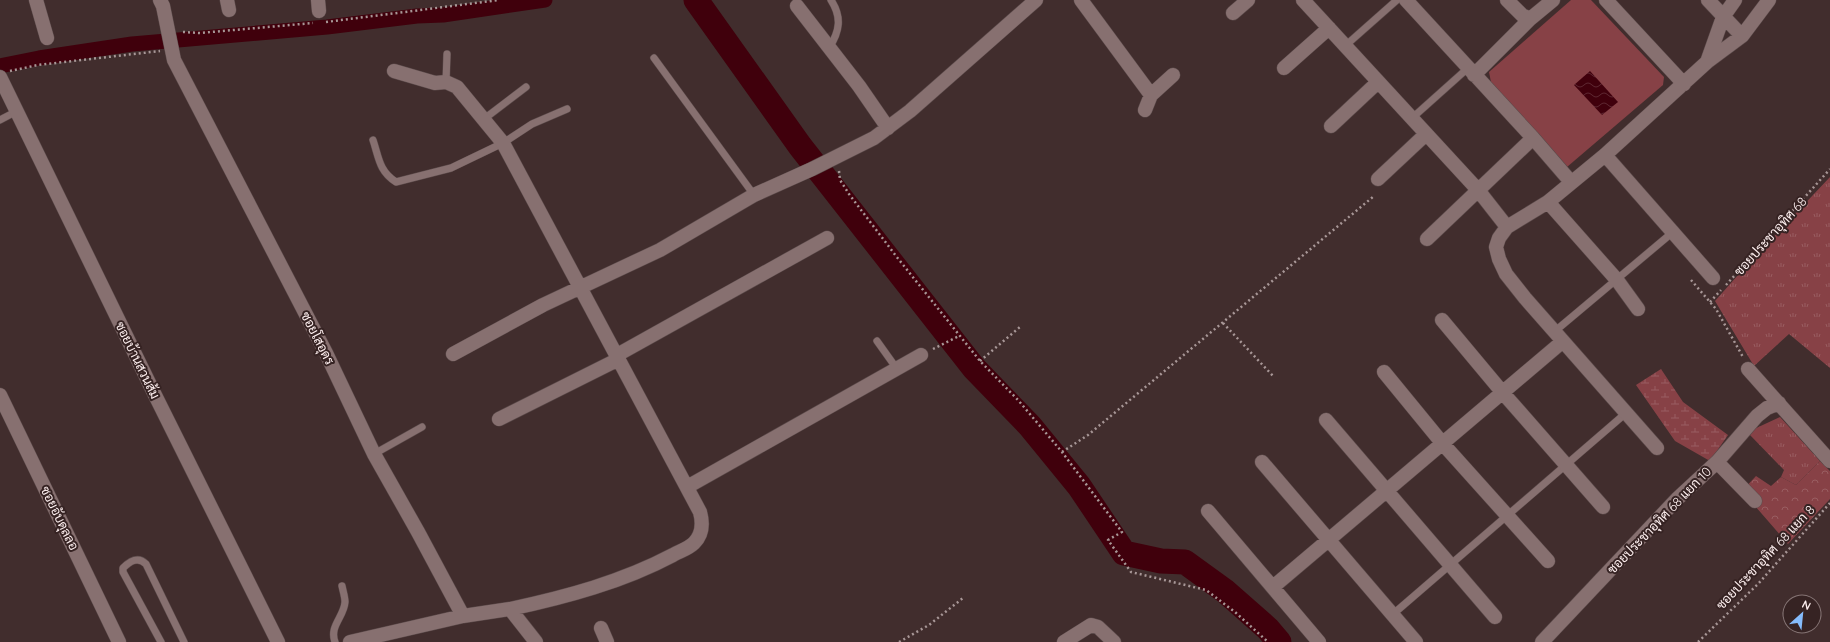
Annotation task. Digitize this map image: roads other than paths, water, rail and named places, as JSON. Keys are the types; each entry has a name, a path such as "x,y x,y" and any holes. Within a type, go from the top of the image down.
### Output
{"street":[{"path":"36,0 47,38"},
{"path":"453,354 543,305 660,250 754,195 827,162 888,128 910,111 1036,0"},
{"path":"1081,0 1151,95"},
{"path":"1233,14 1248,0"},
{"path":"1303,0 1425,135 1478,190 1507,227"},
{"path":"1405,0 1534,138 1571,182"},
{"path":"1507,0 1522,15 1530,19"},
{"path":"1471,71 1553,0"},
{"path":"1606,0 1684,84"},
{"path":"1708,0 1742,36"},
{"path":"1707,62 1723,17 1735,0"},
{"path":"1657,448 1558,337 1506,274 1499,259 1496,247 1499,238 1507,227 1548,202 1605,154 1707,62 1742,36 1769,0"},
{"name":"ซอยโสอุดร","path":"163,2 173,55 326,353 374,454 463,616"},
{"path":"797,6 876,109 888,128"},
{"path":"1284,68 1329,28"},
{"path":"350,642 463,616 510,609 554,600 639,572 685,549 694,542 700,533 703,523 700,512 687,487 503,143 457,88 446,82 435,83 394,71"},
{"name":"ซอยบ้านสวนส้ม","path":"4,74 17,111 154,393 278,642"},
{"path":"1145,110 1151,95 1174,75"},
{"path":"1331,126 1378,82"},
{"path":"1378,179 1425,135"},
{"path":"1427,239 1534,138"},
{"path":"1605,154 1713,278"},
{"path":"1548,202 1617,280 1638,309"},
{"path":"499,419 618,357 827,238"},
{"path":"1442,320 1503,393 1603,507"},
{"path":"1273,587 1503,393 1558,337"},
{"path":"687,487 921,355"},
{"path":"1748,369 1830,461"},
{"path":"1384,372 1443,444 1548,561"},
{"name":"ซอยอับดุลลอ","path":"0,395 119,642"},
{"name":"ซอยประชาอุทิศ 68 แยก 10","path":"1542,642 1677,498 1716,462 1757,416 1767,408 1779,403"},
{"path":"1326,420 1495,617"},
{"path":"1262,462 1416,642"},
{"path":"1716,462 1755,501"},
{"path":"1208,511 1319,642"},
{"path":"510,609 536,642"},
{"path":"1064,642 1091,625 1098,627 1114,642"},
{"path":"601,628 607,642"}],"lane":[{"path":"829,48 839,30 839,19 831,0"},
{"path":"1345,46 1405,0"},
{"path":"446,82 447,54"},
{"path":"654,58 754,195"},
{"path":"1411,119 1471,71"},
{"path":"484,119 526,87"},
{"path":"374,140 382,170 387,176 396,182 451,168 503,143 532,124 567,109"},
{"path":"0,120 17,111"},
{"path":"1558,337 1617,280 1673,232"},
{"path":"877,341 897,369"},
{"path":"1392,615 1626,413"},
{"path":"374,454 422,427"},
{"path":"161,642 123,572 123,568 128,563 137,559 142,560 146,564 184,642"},
{"path":"335,642 333,637 333,628 345,602 342,586"}],"water":[{"path":"1590,71 1618,102 1602,115 1574,85"}],"waterway":[{"path":"0,66 39,58 132,44 327,27 417,16 443,15 545,0"},
{"path":"696,0 800,146 974,368 1030,426 1079,486 1124,553 1161,561 1185,562 1225,591 1268,629 1279,642"}]}
